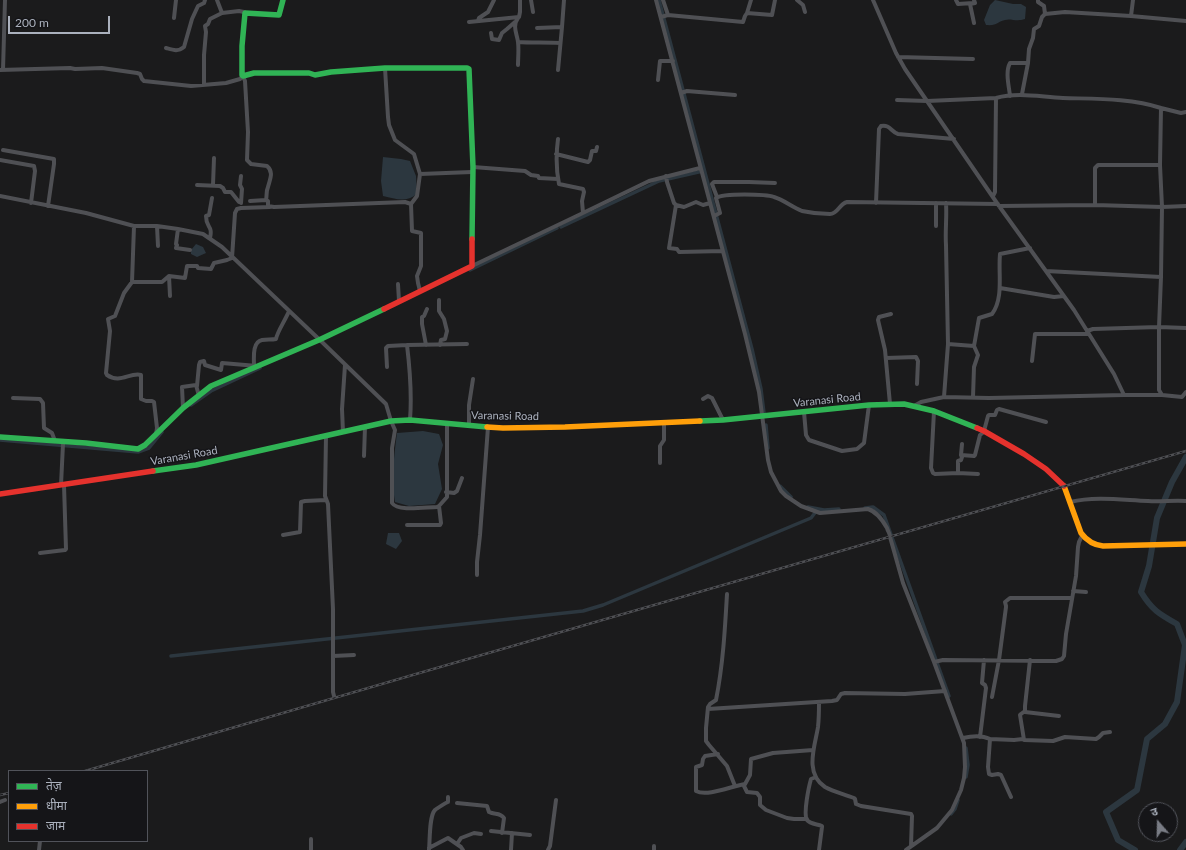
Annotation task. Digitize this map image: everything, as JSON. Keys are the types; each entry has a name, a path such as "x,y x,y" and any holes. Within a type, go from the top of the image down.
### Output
{"main road":[{"path":"0,437 55,441 63,444 138,449 145,445 183,408 211,386 256,366 321,341 472,266 472,170 469,69 385,68 315,74 254,73 243,76 241,58 245,13 279,15 283,0"},
{"name":"Varanasi Road","path":"0,494 196,466 391,421 410,420 488,427 565,427 723,420 890,404 914,406 934,411 985,431 1038,464 1058,480 1064,487 1082,536"},
{"path":"1082,536 1088,541 1098,545 1186,544"}],"street":[{"path":"5,0 1,70 102,68 137,73 140,74 143,80 146,81 188,86 230,82 240,79 243,76 245,81 248,132 247,160 251,164 268,166 270,168 272,178 267,188 266,200 268,201 268,206 272,207"},
{"path":"174,18 176,0"},
{"path":"166,48 177,50 184,47 192,19 198,6 204,3 205,0"},
{"path":"218,0 222,12"},
{"path":"478,21 479,18 488,12 491,3 494,0"},
{"path":"491,33 492,39 499,40 502,32 508,29 520,16 520,0"},
{"path":"531,0 533,12"},
{"path":"558,70 564,0"},
{"path":"656,0 683,92 710,204 716,215 723,251 765,416 768,460 774,478 781,491 800,506 817,512 868,509 882,519 890,533 903,583 937,662 945,691 964,738 965,776 954,806 936,828 906,850"},
{"path":"663,0 668,15"},
{"path":"662,17 668,15 744,22 751,0"},
{"path":"747,13 772,15 775,0"},
{"path":"797,0 803,5 805,12"},
{"path":"873,0 898,57 999,205 1064,296 1114,374 1124,396"},
{"path":"956,0 958,4 965,5 974,2"},
{"path":"1022,94 1029,49 1033,38 1034,29 1039,26 1042,17 1045,14 1044,6 1038,2 1038,0"},
{"path":"1131,16 1132,0"},
{"path":"974,2 970,4 974,23"},
{"path":"204,84 205,26 210,20 222,12 239,11 245,13"},
{"path":"1045,14 1065,12 1186,21"},
{"path":"469,22 516,20"},
{"path":"516,20 518,65"},
{"path":"537,28 562,27"},
{"path":"518,42 560,43"},
{"path":"898,57 973,59"},
{"path":"658,80 660,61 673,61"},
{"path":"1010,96 1008,66 1010,63 1028,63"},
{"path":"385,68 389,125 395,140 414,154 420,174 417,196 411,204 412,230 413,232 421,233 421,266 417,276 420,291"},
{"path":"683,92 735,95"},
{"path":"897,100 927,101 996,98 1022,94 1062,98 1110,99 1186,112"},
{"path":"993,196 995,192 996,98"},
{"path":"1161,108 1160,165 1162,207 1159,390 1162,395"},
{"path":"876,203 880,129 882,126 888,126 898,134 954,139"},
{"path":"558,139 556,154 559,184 583,189 583,213"},
{"path":"556,154 588,162 592,151 596,151 598,147"},
{"path":"2,150 54,159 48,206"},
{"path":"213,186 214,158"},
{"path":"0,160 34,166 35,171 30,202"},
{"path":"1095,205 1095,168 1098,166 1160,165"},
{"path":"420,174 472,170 525,170 531,175 538,176 539,178 558,179"},
{"path":"472,266 649,181 666,179 701,170"},
{"path":"241,176 241,208"},
{"path":"666,179 676,205 669,248 677,249 679,252 723,251"},
{"path":"716,215 720,212 716,199 717,197 712,186 714,182 775,183"},
{"path":"197,185 220,186 225,192 230,192 241,202"},
{"path":"717,197 729,194 769,196 789,203 802,211 832,214 835,213 844,203 946,203 1162,207 1186,206"},
{"path":"0,196 86,213 134,226 158,226 178,229 203,234 210,238 290,311 386,404 395,430 392,444 392,503 395,507 404,508 439,506"},
{"path":"210,238 212,232 211,228 206,222 206,216 209,215 212,198"},
{"path":"250,201 266,200"},
{"path":"232,258 236,209 405,202 411,204"},
{"path":"676,205 684,207 696,202 703,205 710,204"},
{"path":"936,203 936,226"},
{"path":"944,397 948,344 945,235 947,219 946,203"},
{"path":"134,226 132,282 124,293 115,316 108,319 110,331 107,375 110,377 123,379 137,374 141,375 141,399 146,401 152,400 154,402 157,428 156,434"},
{"path":"158,226 158,246"},
{"path":"178,229 176,248 190,250"},
{"path":"973,397 974,367 978,355 974,346 979,318 990,315 993,312 997,302 1000,288 1000,254 1002,252 1030,248"},
{"path":"132,282 162,282 169,276 185,278 187,266 211,268 214,263 232,258"},
{"path":"1046,271 1161,277"},
{"path":"169,276 170,296"},
{"path":"398,284 399,301"},
{"path":"1000,288 1054,297 1064,296"},
{"path":"439,300 439,311 443,317 447,331 445,339 441,340 440,345"},
{"path":"426,309 424,316 422,317 422,324 426,345"},
{"path":"199,396 197,386 200,362 204,361 205,365 221,370 222,363 256,366 255,345 263,339 276,339 276,336 290,311"},
{"path":"890,404 885,350 878,320 879,318 891,314"},
{"path":"1032,360 1035,334 1088,333 1093,329 1159,327 1186,328"},
{"path":"388,367 386,348 388,346 467,344"},
{"path":"948,344 974,346"},
{"path":"407,345 410,376 410,420"},
{"path":"886,358 916,357 918,361 917,384"},
{"path":"343,432 342,409 345,365"},
{"path":"469,426 469,405 473,379"},
{"path":"183,408 182,387 197,386"},
{"path":"914,406 921,402 944,397 1182,396 1186,392"},
{"path":"703,399 708,396 712,398 723,420"},
{"path":"13,398 42,400 44,428 52,434 55,441"},
{"path":"804,412 807,438 842,451 857,449 864,443 869,405"},
{"path":"961,455 975,456 980,435 985,431 989,414 995,415 999,409 1046,422"},
{"path":"934,411 933,473 978,474"},
{"path":"660,463 660,446 664,440 664,422"},
{"path":"408,525 441,524 439,506 446,497 447,424"},
{"path":"364,456 365,427"},
{"path":"477,575 476,562 480,535 488,427"},
{"path":"326,436 326,500 328,504 334,654 334,696"},
{"path":"40,553 66,549 62,485 63,444"},
{"path":"958,473 958,461 961,460 962,457 962,444"},
{"path":"446,492 457,492 462,478"},
{"path":"1070,502 1118,499 1186,501"},
{"path":"283,535 300,532 301,502 326,500"},
{"path":"937,662 984,660 1058,661 1063,658 1077,573 1078,542 1082,536"},
{"path":"1074,591 1086,592"},
{"path":"727,594 724,642 716,700 710,704 708,709 706,741 727,766 735,786"},
{"path":"992,697 999,660 1006,606 1005,602 1010,598 1072,598"},
{"path":"333,656 354,655"},
{"path":"980,737 986,690 986,686 982,683 984,660"},
{"path":"1023,739 1020,716 1025,711 1030,660"},
{"path":"708,709 837,700 840,694 845,693 905,694 945,691"},
{"path":"819,702 818,728 812,760 818,781 836,792 854,798 856,804 861,806 910,814 912,816 911,846"},
{"path":"1025,711 1028,713 1059,716"},
{"path":"964,738 987,737 990,739 1053,741 1065,737 1096,739 1103,733 1110,732"},
{"path":"990,739 989,774 1001,775 1011,797"},
{"path":"813,750 773,753 751,759 750,775 745,784 745,789 747,792 756,793 759,795 760,805 766,810 790,819 807,819 812,823 822,826 819,850"},
{"path":"718,754 705,756 702,765 696,767 696,791 700,793 710,792 745,784"},
{"path":"807,819 806,808 811,779 816,777"},
{"path":"429,849 431,822 435,809 448,802 448,796"},
{"path":"548,850 550,846 556,800"},
{"path":"457,802 487,806 489,812 499,813 504,818 502,833"},
{"path":"491,831 530,835"},
{"path":"457,844 461,838 474,833 481,834"},
{"path":"511,850 512,833"},
{"path":"429,849 447,838 463,850"},
{"path":"311,839 311,850"}],"shaded area":[{"path":"995,0 1013,4 1021,4 1026,7 1025,19 1007,20 986,25 984,20 990,5"},
{"path":"383,157 410,161 416,176 417,194 409,199 397,199 383,196 381,181"},
{"path":"196,244 203,247 206,253 197,257 191,254 191,250"},
{"path":"423,431 439,434 443,445 438,464 442,489 435,504 409,506 395,502 393,477 397,433"},
{"path":"388,533 399,533 402,541 396,549 386,544"}],"waterway":[{"path":"659,0 752,349 761,389 764,413"},
{"path":"561,227 659,181 703,171"},
{"path":"470,270 557,228"},
{"path":"191,405 211,391 260,368"},
{"path":"766,425 768,448"},
{"path":"0,440 138,452 149,448 162,432"},
{"path":"1135,850 1118,840 1106,812 1137,790 1147,739 1165,724 1177,702 1185,645 1177,624 1156,611 1141,592 1149,566 1157,518 1172,482 1186,457"},
{"path":"780,486 791,497"},
{"path":"808,507 824,510 839,509"},
{"path":"865,508 873,507 884,515 949,696"},
{"path":"171,656 583,611 603,605 811,518 818,509"},
{"path":"966,748 968,765 966,777"},
{"path":"951,814 955,809 958,800"},
{"path":"1180,850 1186,842"}],"railway":[{"path":"88,770 1186,451"},
{"path":"0,795 8,793"}],"traffic: fast":[{"path":"283,0 279,15 245,13 242,46 243,76 254,73 309,73 315,75 331,72 385,68 469,69 473,167 472,239"},
{"path":"0,437 86,443 138,449 145,445 183,408 211,386 319,340 384,309"},
{"path":"700,421 869,405 904,404 934,411 977,428"},
{"path":"153,471 196,465 391,421 410,420 487,427"}],"traffic: slow":[{"path":"487,427 565,427 700,421"},
{"path":"1064,486 1081,533 1093,544 1103,546 1186,544"}],"traffic: jam":[{"path":"384,309 472,266 472,239"},
{"path":"977,428 1024,454 1046,469 1064,486"},
{"path":"0,494 153,471"}]}
